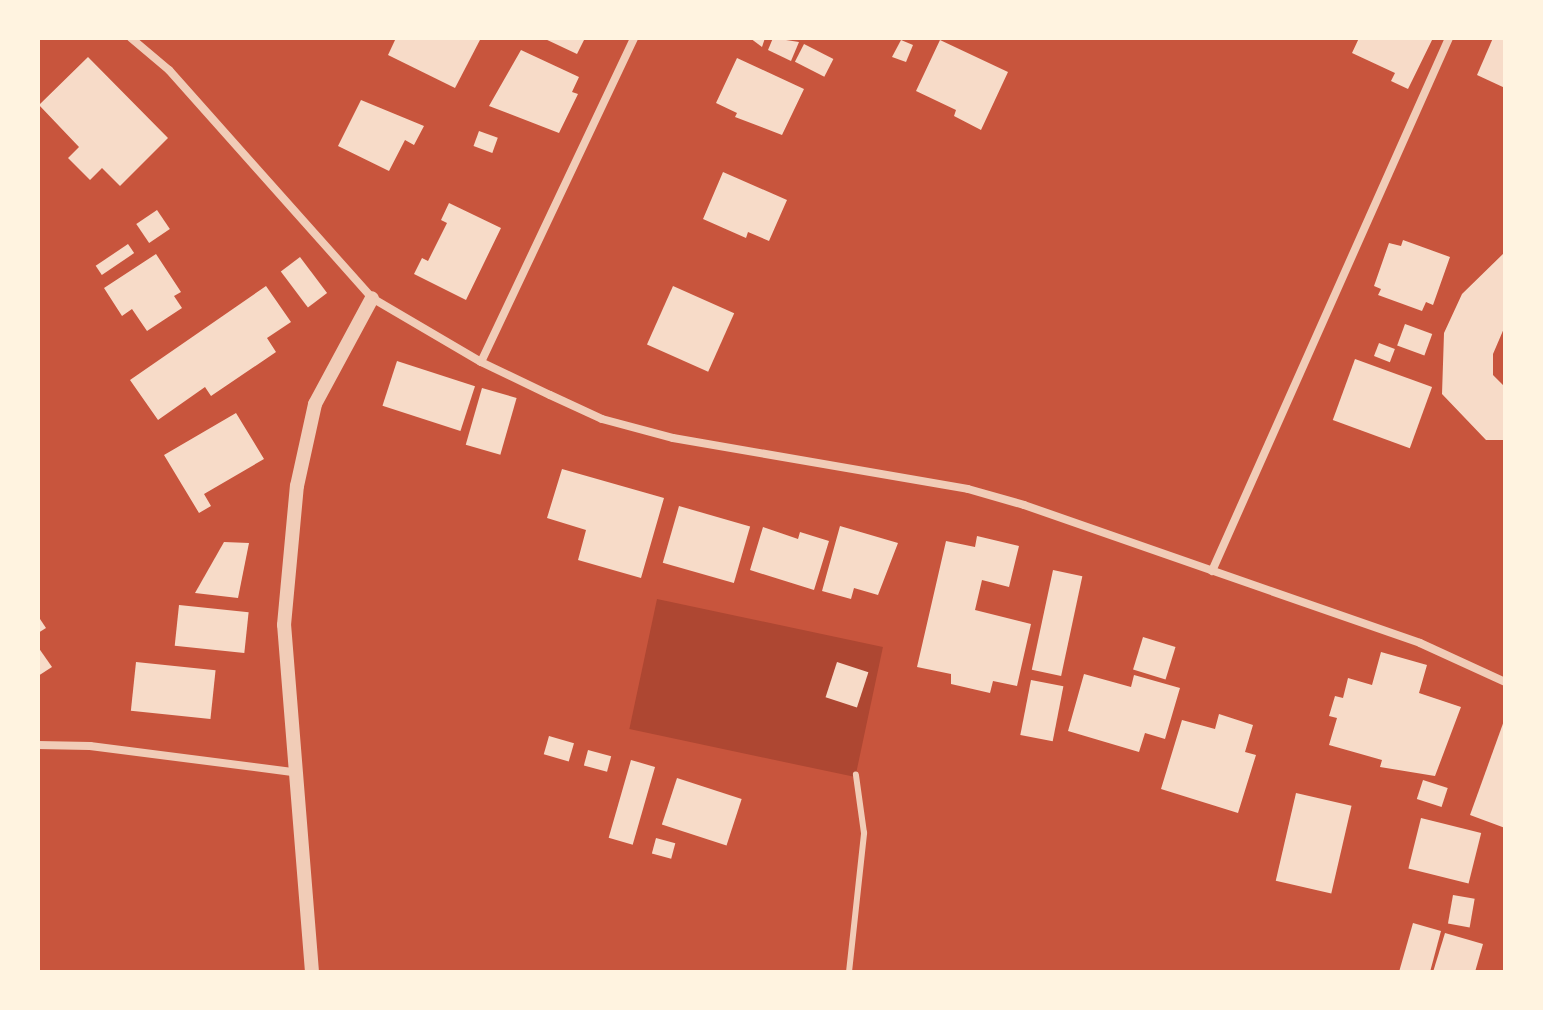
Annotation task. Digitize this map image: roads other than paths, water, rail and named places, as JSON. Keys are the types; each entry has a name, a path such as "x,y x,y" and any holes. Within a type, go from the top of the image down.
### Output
{"street":[{"path":"131,38 169,70 372,298 481,362 602,419 739,451 968,489 1420,643 1505,682"},
{"path":"481,362 634,38"},
{"path":"1212,571 1449,38"},
{"path":"312,972 292,772 284,625 303,439 315,404 372,298"},
{"path":"38,745 90,746 292,772"}],"lane":[{"path":"849,972 864,833 856,775"}]}
